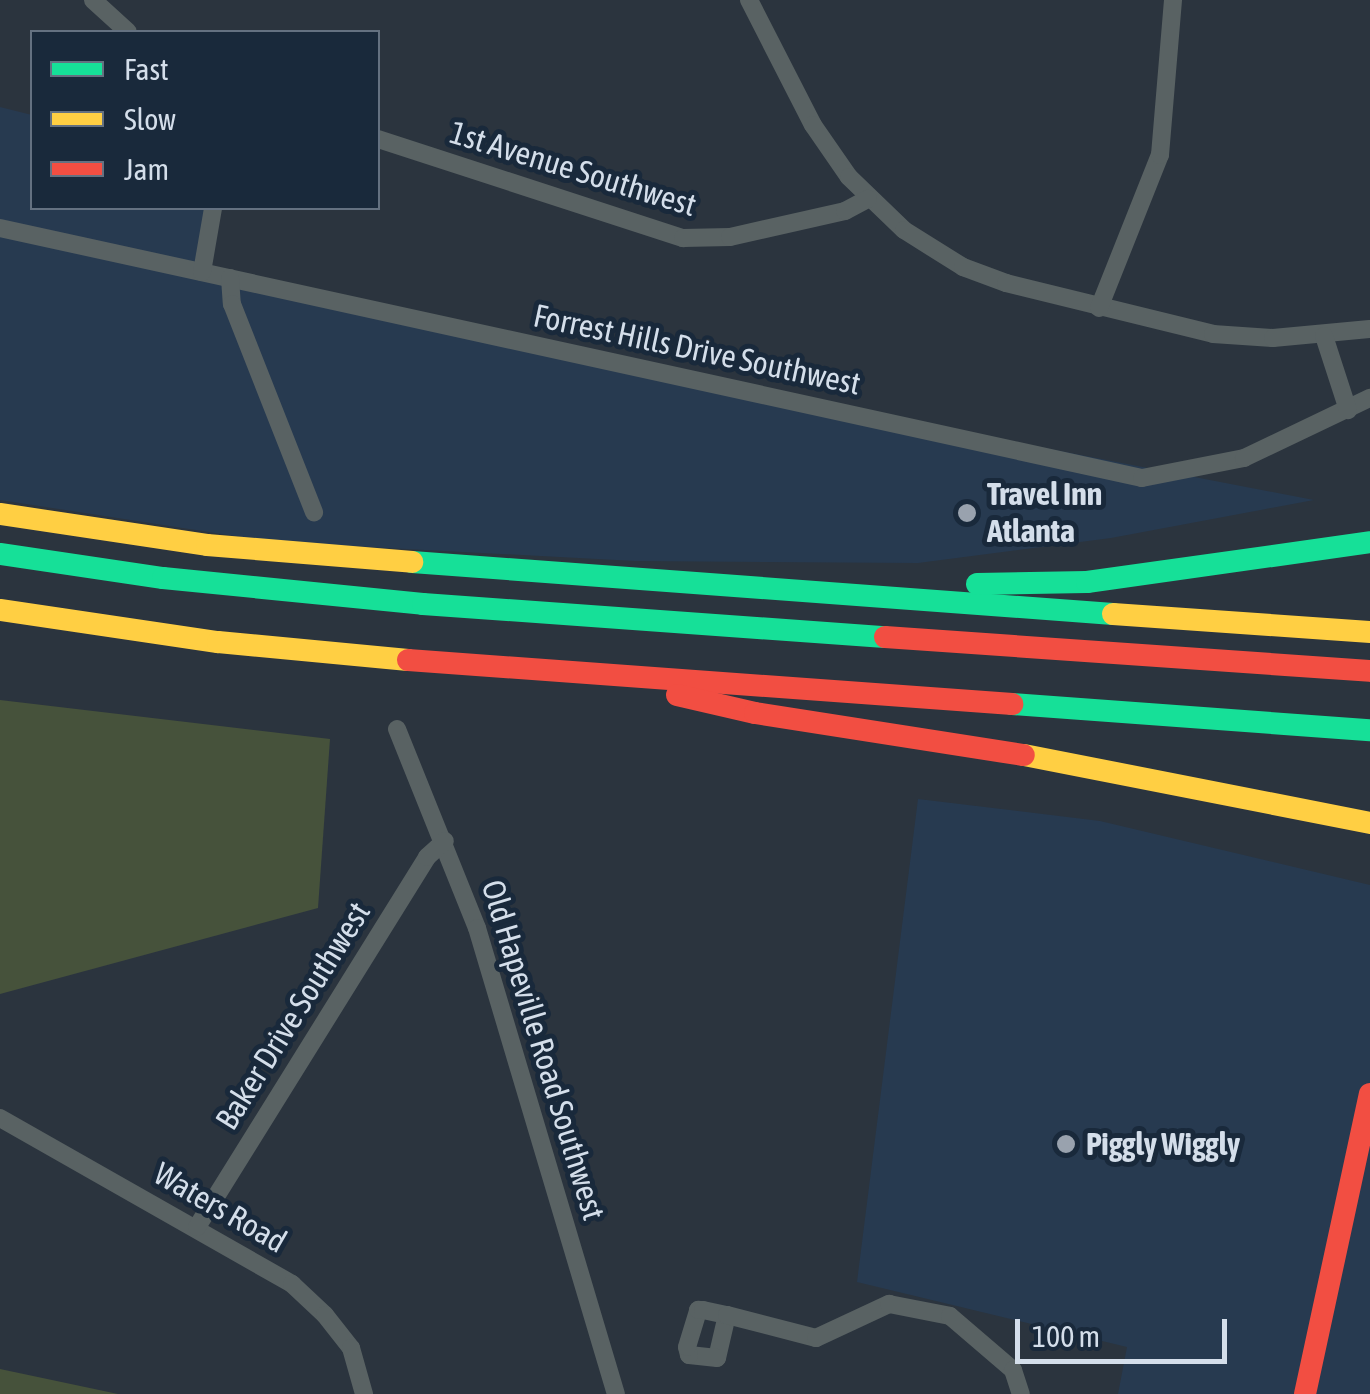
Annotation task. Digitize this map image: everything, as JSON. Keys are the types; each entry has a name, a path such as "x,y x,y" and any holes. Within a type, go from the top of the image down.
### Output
{"main road":[{"path":"0,514 206,545 1370,632"},
{"path":"501,570 625,565 1037,585 1140,576 1370,542"},
{"path":"0,554 163,578 384,600 1370,671"},
{"path":"0,610 218,642 623,676 1370,730"},
{"path":"623,676 685,698 755,713 1078,764 1370,823"},
{"path":"1305,1394 1366,1132 1370,1094"}],"street":[{"path":"93,0 126,30"},
{"path":"749,0 813,125 868,199 904,230 963,267 1099,308 1214,334 1324,336 1370,330"},
{"path":"1099,308 1160,155 1172,0"},
{"name":"1st Avenue Southwest","path":"380,141 682,238 730,237 846,211 868,199"},
{"path":"202,272 214,210"},
{"name":"Forrest Hills Drive Southwest","path":"0,228 1142,478 1244,458 1370,398"},
{"path":"230,278 232,304 314,512"},
{"path":"1324,336 1348,410"},
{"name":"Old Hapeville Road Southwest","path":"397,729 445,842 504,1015 616,1394"},
{"name":"Baker Drive Southwest","path":"197,1227 426,857 445,842"},
{"name":"Waters Road","path":"0,1118 278,1274 325,1314 351,1348 364,1394"},
{"path":"727,1315 816,1338 889,1304 950,1316 1013,1370 1021,1394"}],"shaded area":[{"path":"0,107 30,114 30,210 214,210 202,266 822,405 1314,500 1111,538 918,563 635,561 274,542 0,500"},
{"path":"918,799 1100,821 1370,885 1370,1394 1118,1394 1127,1347 857,1282"}],"green space":[{"path":"0,700 330,739 318,908 0,994"},
{"path":"0,1369 118,1394 0,1394"}],"traffic: fast":[{"path":"977,584 1087,582 1370,542"},
{"path":"0,554 163,578 423,604 885,637"},
{"path":"412,562 1113,614"},
{"path":"1012,704 1370,730"}],"traffic: slow":[{"path":"0,514 207,545 412,562"},
{"path":"0,610 218,642 408,660"},
{"path":"1113,614 1370,632"},
{"path":"1024,755 1370,823"}],"traffic: jam":[{"path":"885,637 1370,671"},
{"path":"408,660 1012,704"},
{"path":"677,695 755,713 1024,755"},
{"path":"1305,1394 1370,1094"}],"place":[{"name":"Travel Inn Atlanta","path":"967,513"},
{"name":"Piggly Wiggly","path":"1066,1144"}]}
